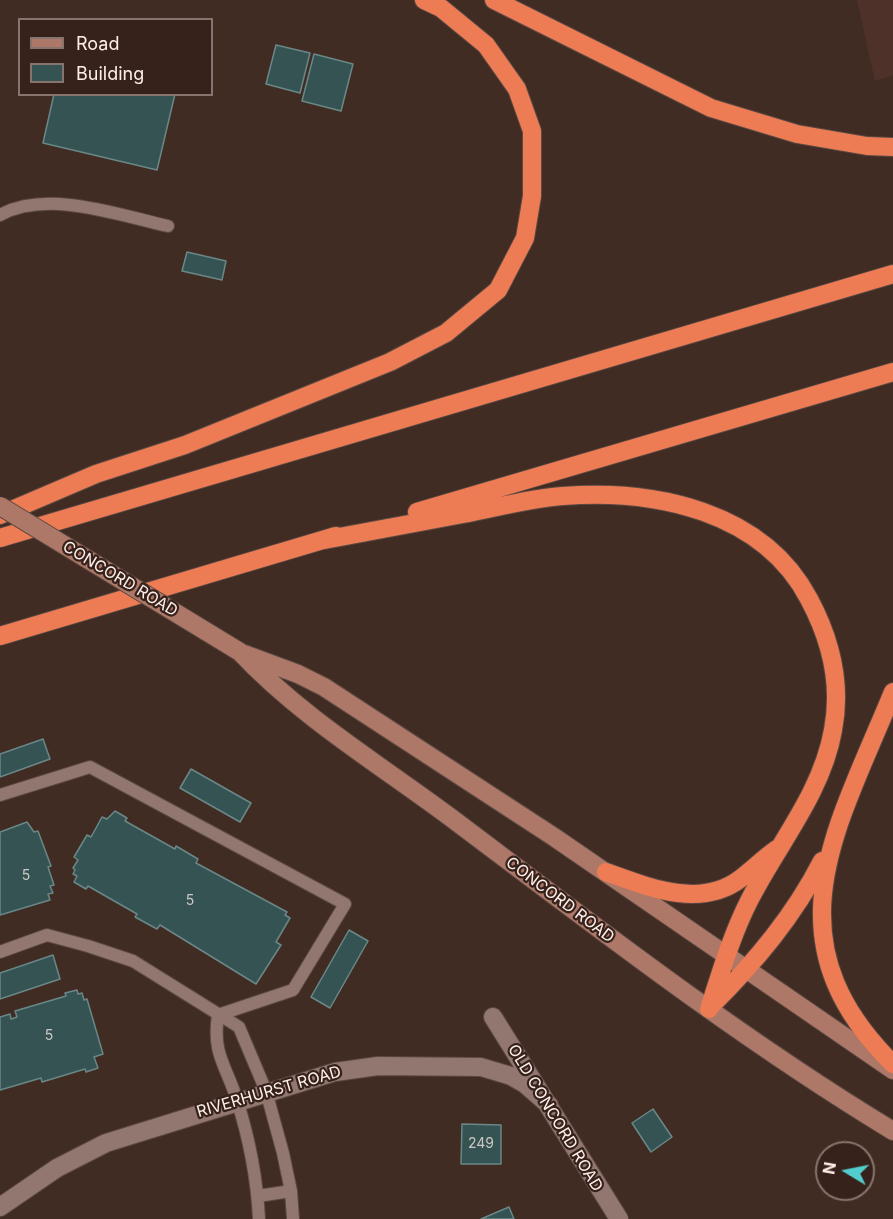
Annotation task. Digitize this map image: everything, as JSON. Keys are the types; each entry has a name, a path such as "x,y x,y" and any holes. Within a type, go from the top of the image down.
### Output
{"highway":[{"path":"0,515 96,474 185,445 390,362 446,333 498,290 525,238 532,196 532,131 517,89 486,45 441,8 424,0"},
{"path":"494,0 711,108 796,134 867,146 893,147"},
{"path":"0,538 893,274"},
{"path":"0,636 893,372"},
{"path":"324,540 572,495 624,494 663,500 706,512 744,529 768,547 800,581 824,627 835,665 837,700 833,731 824,764 783,845 750,898 726,956 709,1009"},
{"path":"709,1009 747,970 793,910 831,845 893,692"},
{"path":"606,872 674,893 699,894 722,889 740,879 761,860 783,845"},
{"path":"831,845 824,879 823,934 834,982 845,1006 893,1064"}],"main road":[{"name":"CONCORD ROAD","path":"0,506 240,652 298,674 324,687 606,872 893,1070"},
{"name":"CONCORD ROAD","path":"240,652 301,709 400,779 637,959 804,1075 893,1131"}],"street":[{"name":"OLD CONCORD ROAD","path":"493,1017 619,1219"},
{"name":"RIVERHURST ROAD","path":"0,1207 64,1163 106,1143 237,1100 357,1068 464,1065 481,1067 511,1076 525,1084 549,1105"}],"lane":[{"path":"0,215 12,208 33,203 60,204 168,226"},
{"path":"0,795 90,767 345,904 293,990 218,1015"},
{"path":"0,952 47,935 88,946 133,961 239,1027 266,1092 291,1191 292,1219"},
{"path":"218,1015 215,1044 237,1100 258,1196 259,1219"},
{"path":"258,1196 291,1191"}],"shaded area":[{"path":"857,0 893,0 893,75 875,81"}],"building":[{"path":"276,45 310,53 300,93 266,84"},
{"path":"314,54 353,64 341,111 302,101"},
{"path":"54,96 175,96 157,170 43,143"},
{"path":"187,252 226,261 222,280 182,271"},
{"path":"43,739 50,759 0,777 0,754"},
{"path":"191,769 251,803 240,822 180,788"},
{"path":"115,811 127,818 125,821 198,859 196,863 287,912 285,915 290,918 276,942 281,945 256,984 160,925 157,929 135,917 137,914 88,886 86,889 74,882 77,876 73,874 75,870 73,868 78,860 74,857 87,835 91,837 102,817 107,819"},
{"path":"27,822 34,832 38,831 51,866 48,867 54,885 50,886 53,893 48,894 50,900 0,915 0,832"},
{"path":"349,930 368,941 330,1008 311,997"},
{"path":"53,955 60,979 0,999 0,973"},
{"path":"77,990 78,994 82,993 84,1000 87,999 103,1054 94,1057 98,1068 86,1072 85,1069 42,1082 41,1078 0,1090 0,1017 10,1014 11,1019 17,1017 15,1011 66,996 65,993"},
{"path":"653,1109 672,1137 651,1152 632,1123"},
{"path":"462,1124 501,1125 501,1164 461,1164"},
{"path":"509,1207 514,1219 481,1219"}]}
